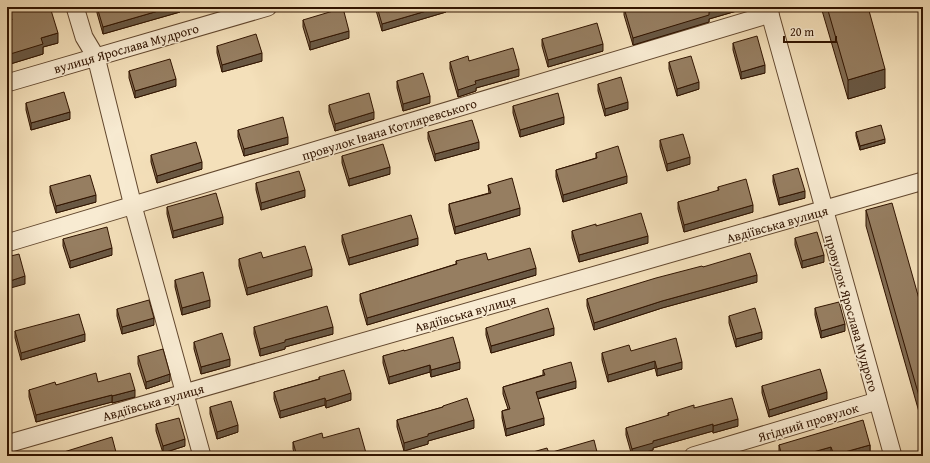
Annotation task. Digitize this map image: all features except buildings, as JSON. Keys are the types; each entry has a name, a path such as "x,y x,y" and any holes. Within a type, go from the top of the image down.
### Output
{"street":[{"path":"75,7 84,37 96,56 132,206 183,393 202,456"},
{"name":"вулиця Ярослава Мудрого","path":"7,83 268,7"},
{"name":"провулок Івана Котляревського","path":"7,243 769,11"},
{"name":"провулок Ярослава Мудрого","path":"769,11 893,456"},
{"name":"Авдіївська вулиця","path":"7,444 923,181"},
{"name":"Ягідний провулок","path":"693,456 877,401"}]}
